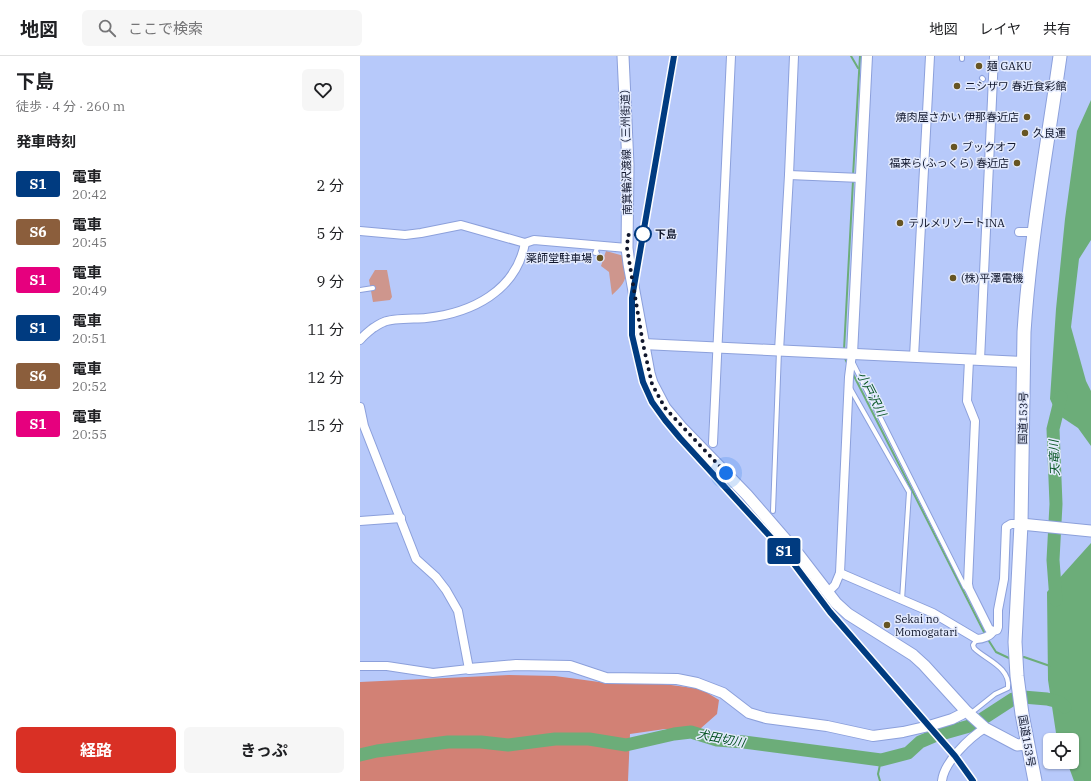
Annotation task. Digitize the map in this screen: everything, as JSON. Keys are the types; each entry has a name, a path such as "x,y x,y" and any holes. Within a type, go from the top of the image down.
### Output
{"highway":[{"name":"国道153号","path":"1034,781 1022,714 1017,676 1016,649 1017,610 1026,525 1024,362 1026,302 1060,56"}],"main road":[{"name":"南箕輪沢渡線（三州街道）","path":"623,56 628,165 627,248 643,344 652,384 665,408 681,427 747,495 799,554 836,603 848,614 913,655 984,727 1017,745 1021,746 1027,744"},
{"path":"1026,525 1091,531"}],"street":[{"path":"713,443 732,56"},
{"path":"779,351 794,56"},
{"path":"828,592 838,580 840,573 849,381 848,357 867,56"},
{"path":"914,357 930,56"},
{"path":"980,360 994,56"},
{"path":"789,175 859,178"},
{"path":"360,231 405,235 420,234 461,226 525,243 534,240 598,249 627,248"},
{"path":"1019,232 1035,232"},
{"path":"360,340 363,335 384,321 448,315 490,297 505,285 516,270 523,255 525,243"},
{"path":"643,344 717,347 848,357 932,356 969,360 1024,362"},
{"path":"969,360 967,401 975,421 968,584 969,589 990,629 986,636"},
{"path":"360,407 364,426 416,559 436,577 446,590 458,611 469,669"},
{"path":"360,521 400,518"},
{"path":"986,636 997,630 998,627 998,610 1004,579 1006,527 1011,524 1026,525"},
{"path":"840,573 986,636"},
{"path":"360,666 387,666 432,673 516,665 570,666 606,678 677,679 697,682 722,693 749,713 766,718 826,726 873,736 903,732 929,726 952,719 962,714 969,713"},
{"path":"942,781 945,769 968,741 984,727"}],"lane":[{"path":"360,290 373,288"},
{"path":"772,511 779,351"},
{"path":"848,357 965,587 969,589"},
{"path":"849,381 908,492 902,600"},
{"path":"969,713 995,694 1008,688 1009,683 998,666 974,648 973,645 986,636"}],"shaded area":[{"path":"1091,100 1091,240 1079,259 1071,327 1086,381 1091,391 1091,446 1078,428 1057,414 1050,399 1056,309 1065,219 1077,131"},
{"path":"606,251 624,256 626,269 625,278 621,286 612,295 609,272 601,266"},
{"path":"375,270 387,270 392,297 390,300 373,302 369,280"},
{"path":"1091,543 1091,781 1074,781 1070,769 1079,769 1079,733 1056,733 1048,680 1047,592"},
{"path":"509,675 555,676 614,684 656,683 701,689 719,700 717,714 700,729 665,729 630,734 628,781 360,781 360,682"}],"waterway":[{"name":"小戸沢川","path":"851,56 858,68"},
{"name":"小戸沢川","path":"853,176 860,56"},
{"name":"小戸沢川","path":"844,350 853,181"},
{"name":"小戸沢川","path":"844,356 848,365"},
{"name":"小戸沢川","path":"853,374 985,634"},
{"name":"天竜川","path":"1056,600 1053,560 1056,504 1053,429 1061,397"},
{"name":"小戸沢川","path":"987,638 996,652 1011,659"},
{"name":"小戸沢川","path":"1020,658 1024,657 1050,666"},
{"name":"犬田切川","path":"360,755 377,751 448,742 481,742 508,745 555,739 589,739 626,745 674,734 691,732 717,740 744,742 881,760 908,753 920,742 934,736 973,725 1013,699 1023,697 1047,699 1059,702 1065,707"},
{"path":"880,781 878,774 881,760"}],"railway":[{"path":"674,56 632,298 635,347 642,376 648,391 665,420 788,556 830,612 955,756 973,781"}],"train":[{"name":"S1","path":"674,56 632,298 632,335 643,382 652,402 672,429 788,556 830,612 955,756 973,781"}],"place":[{"name":"麺 GAKU","path":"979,66"},
{"name":"ニシザワ 春近食彩館","path":"957,86"},
{"name":"焼肉屋さかい 伊那春近店","path":"1027,117"},
{"name":"久良運","path":"1025,133"},
{"name":"ブックオフ","path":"954,147"},
{"name":"福来ら(ふっくら) 春近店","path":"1017,163"},
{"name":"テルメリゾートINA","path":"900,223"},
{"name":"下島","path":"643,234"},
{"name":"薬師堂駐車場","path":"600,258"},
{"name":"(株)平澤電機","path":"953,278"},
{"name":"Sekai no Momogatari","path":"887,625"}],"route":[{"path":"643,234 628,235 627,248 643,344 652,384 665,408 681,427 726,473"}]}
